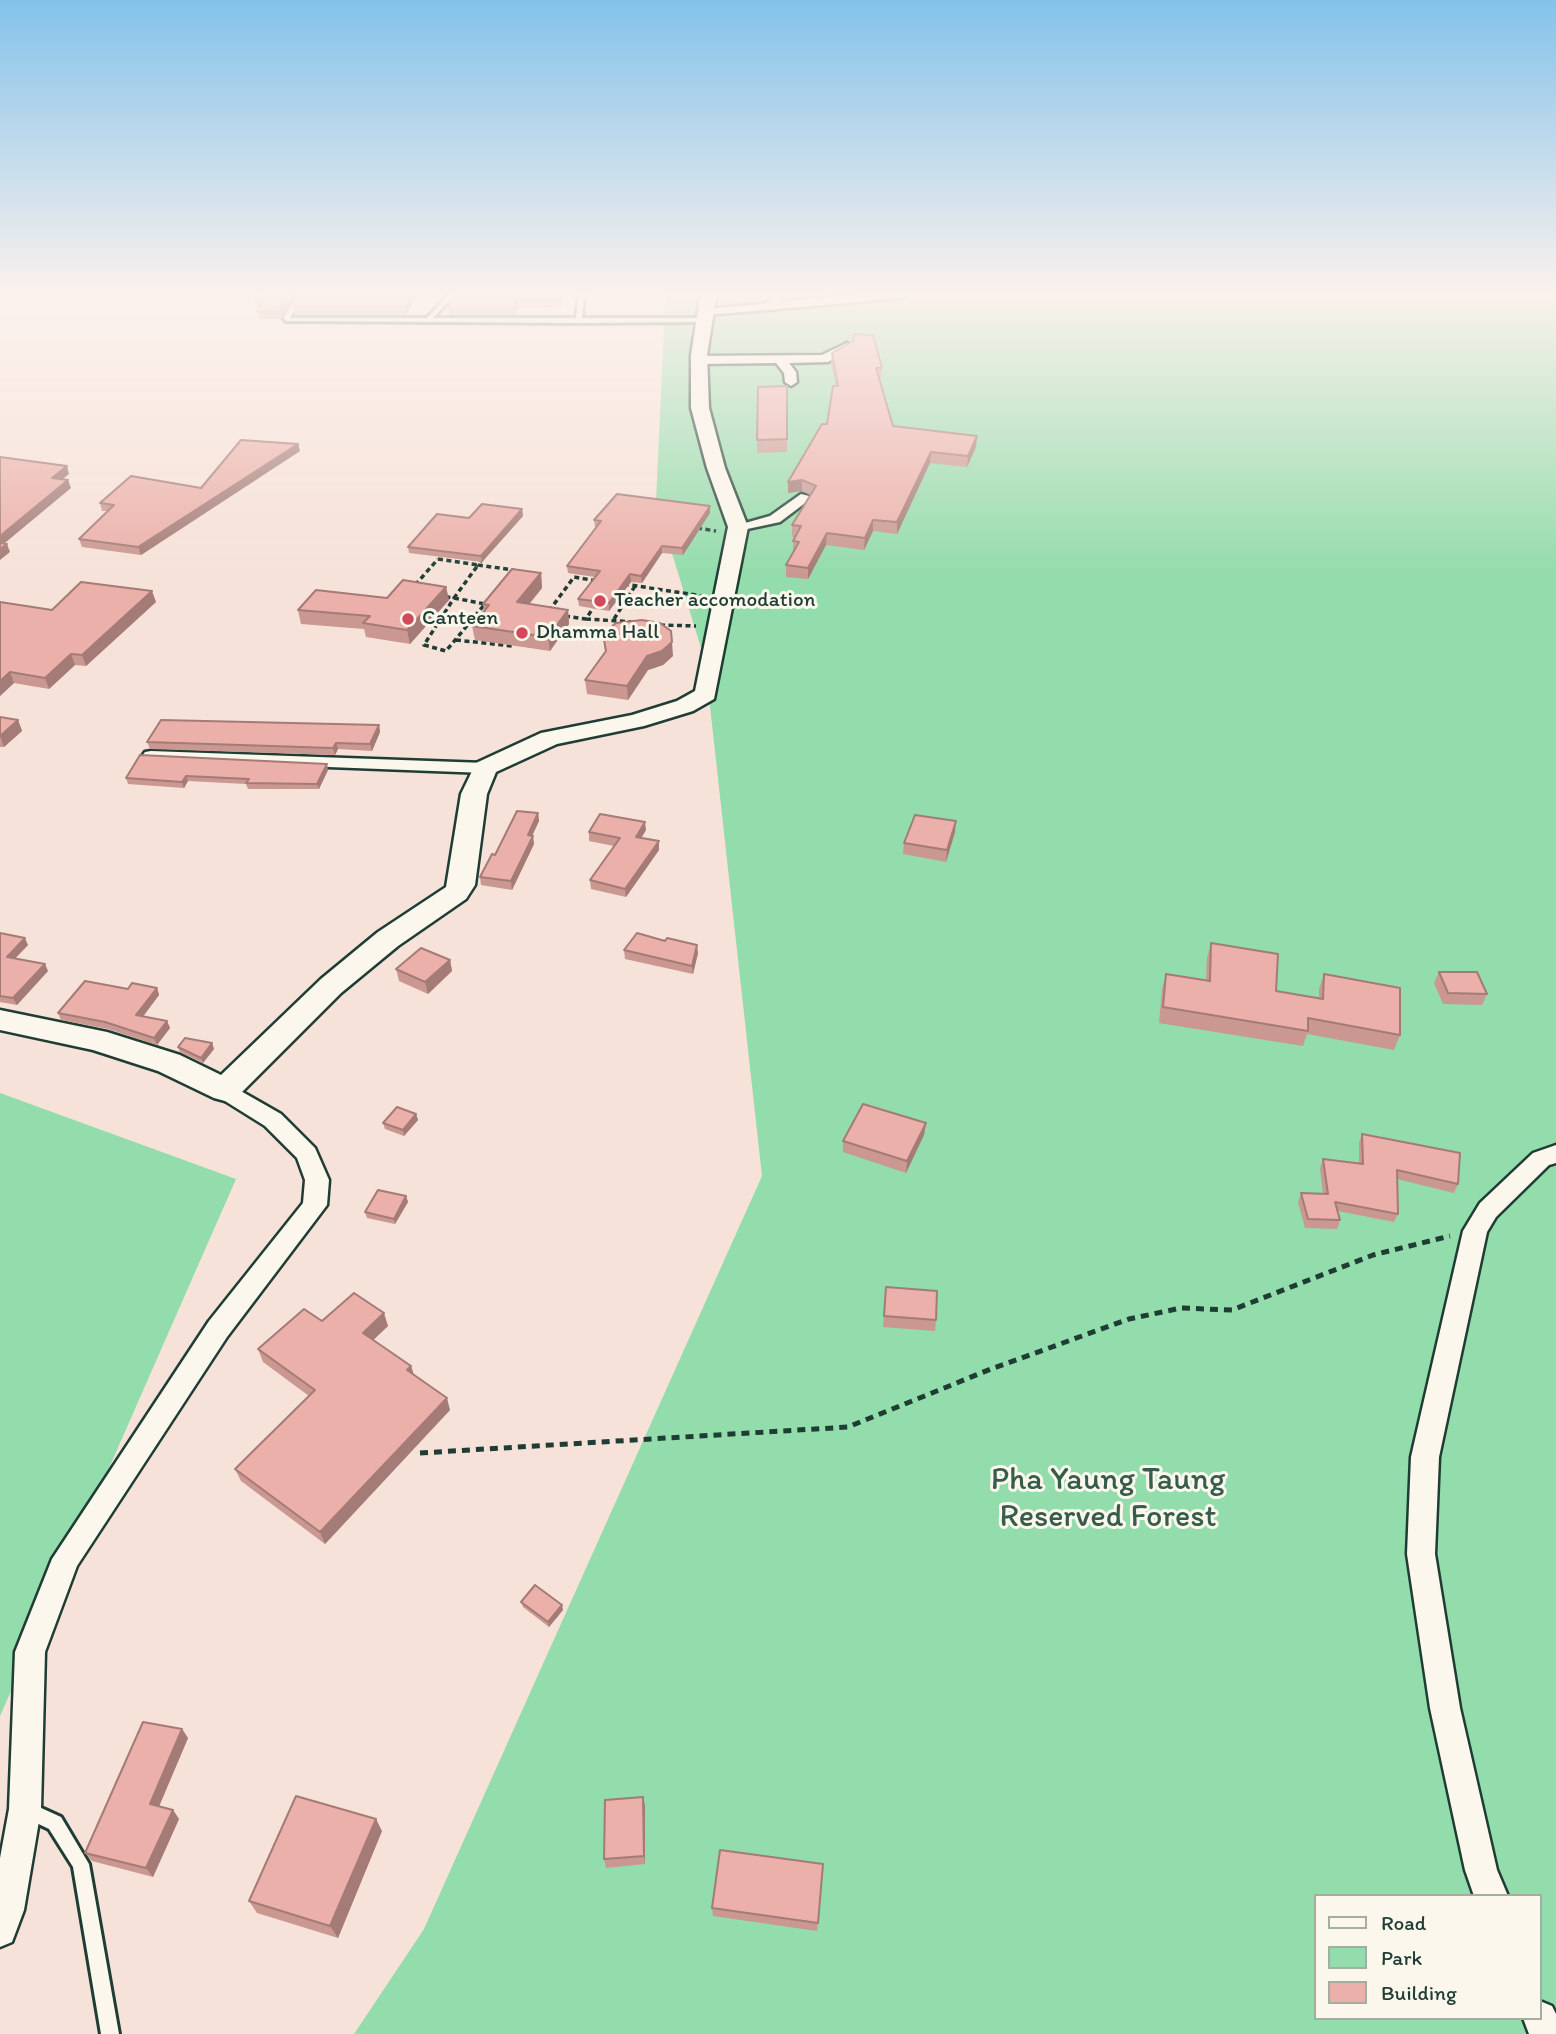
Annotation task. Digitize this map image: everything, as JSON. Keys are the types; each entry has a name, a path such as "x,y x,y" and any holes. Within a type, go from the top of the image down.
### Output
{"street":[{"path":"151,756 485,768 550,738 636,721 685,706 706,694 733,530 700,408 700,386"},
{"path":"733,530 775,519 806,497"},
{"path":"225,1090 331,986 388,939 456,893 461,885 474,794 485,768"},
{"path":"0,1020 96,1040 169,1063 225,1090 274,1120 307,1154 317,1180 315,1205 218,1329 66,1559 30,1652 25,1809 8,1910 0,1930"},
{"path":"1490,1894 1481,1870 1445,1708 1421,1554 1425,1457 1475,1231 1488,1210 1541,1159 1556,1154"}],"lane":[{"path":"25,1809 55,1823 81,1864 110,2034"}],"path":[{"path":"686,527 733,530"},
{"path":"486,555 424,645 446,651 492,596"},
{"path":"498,606 409,592 438,559 513,570 506,579"},
{"path":"547,613 574,577 603,581"},
{"path":"614,583 710,597"},
{"path":"614,619 635,586"},
{"path":"586,618 593,608"},
{"path":"539,612 638,622"},
{"path":"469,623 477,625"},
{"path":"650,624 690,628 705,623"},
{"path":"455,640 512,646"},
{"path":"420,1453 848,1427 991,1369 1129,1319 1181,1308 1232,1310 1373,1255 1475,1231"}],"green space":[{"name":"Pha Yaung Taung Reserved Forest","path":"661,386 1556,386 1556,2034 354,2034 424,1929 762,1176 705,661 656,501"},
{"path":"0,1093 236,1179 0,1716"}],"building":[{"path":"787,386 787,439 757,440 758,387"},
{"path":"833,386 881,386 893,426 977,436 968,456 931,452 897,522 873,520 865,538 827,533 808,568 786,565 799,542 793,541 801,526 792,525 816,486 802,480 788,482 822,424 827,424"},
{"path":"241,440 298,444 138,547 79,539 114,505 100,503 131,476 201,488"},
{"path":"0,457 67,466 52,478 68,480 0,536"},
{"path":"617,494 710,506 682,548 662,546 641,576 630,574 609,603 578,599 600,571 567,566 601,521 594,520"},
{"path":"482,504 522,509 481,556 408,547 437,514 469,518"},
{"path":"512,569 541,573 517,602 568,610 548,637 472,626 489,605 483,604"},
{"path":"403,580 446,587 407,630 363,623 370,616 298,610 316,590 387,598"},
{"path":"81,582 152,591 82,655 71,654 45,678 10,672 0,681 0,602 52,610"},
{"path":"642,620 660,623 671,631 672,642 662,651 647,656 627,686 585,680 606,651 603,634 616,623"},
{"path":"0,717 18,720 0,736"},
{"path":"161,720 379,725 370,744 336,743 333,748 147,742"},
{"path":"140,755 327,764 317,784 246,783 249,779 186,776 182,782 126,778"},
{"path":"517,811 538,813 528,835 533,836 511,881 480,877 492,854 495,855"},
{"path":"600,814 645,822 636,837 659,841 625,889 590,880 620,838 589,832"},
{"path":"915,815 956,821 947,850 904,843"},
{"path":"0,933 25,938 7,957 45,964 13,998 0,996"},
{"path":"637,933 665,941 667,938 697,945 692,966 624,950"},
{"path":"1211,943 1278,954 1276,991 1323,999 1324,974 1400,988 1400,1035 1308,1018 1308,1031 1163,1007 1166,974 1210,981"},
{"path":"421,948 450,960 425,982 396,969"},
{"path":"1439,972 1477,972 1487,994 1448,993"},
{"path":"85,981 128,989 132,983 157,988 136,1015 167,1021 154,1038 105,1022 58,1013"},
{"path":"185,1038 212,1043 201,1058 178,1047"},
{"path":"863,1104 926,1123 907,1161 843,1141"},
{"path":"397,1107 416,1114 403,1130 383,1123"},
{"path":"1362,1134 1460,1153 1458,1184 1397,1170 1398,1214 1335,1202 1340,1220 1308,1219 1301,1193 1328,1194 1323,1159 1363,1164"},
{"path":"378,1190 406,1196 394,1219 365,1212"},
{"path":"886,1287 937,1291 936,1320 884,1316"},
{"path":"354,1293 384,1313 363,1333 411,1366 407,1370 447,1398 320,1532 235,1469 315,1390 258,1349 304,1309 322,1321"},
{"path":"535,1585 562,1605 548,1622 521,1602"},
{"path":"143,1722 182,1729 150,1804 173,1810 146,1868 85,1853"},
{"path":"296,1796 376,1819 330,1926 249,1901"},
{"path":"643,1797 644,1856 604,1859 605,1800"},
{"path":"720,1850 823,1864 818,1923 712,1908"}],"place":[{"name":"Teacher accomodation","path":"600,601"},
{"name":"Canteen","path":"408,619"},
{"name":"Dhamma Hall","path":"522,633"}]}
